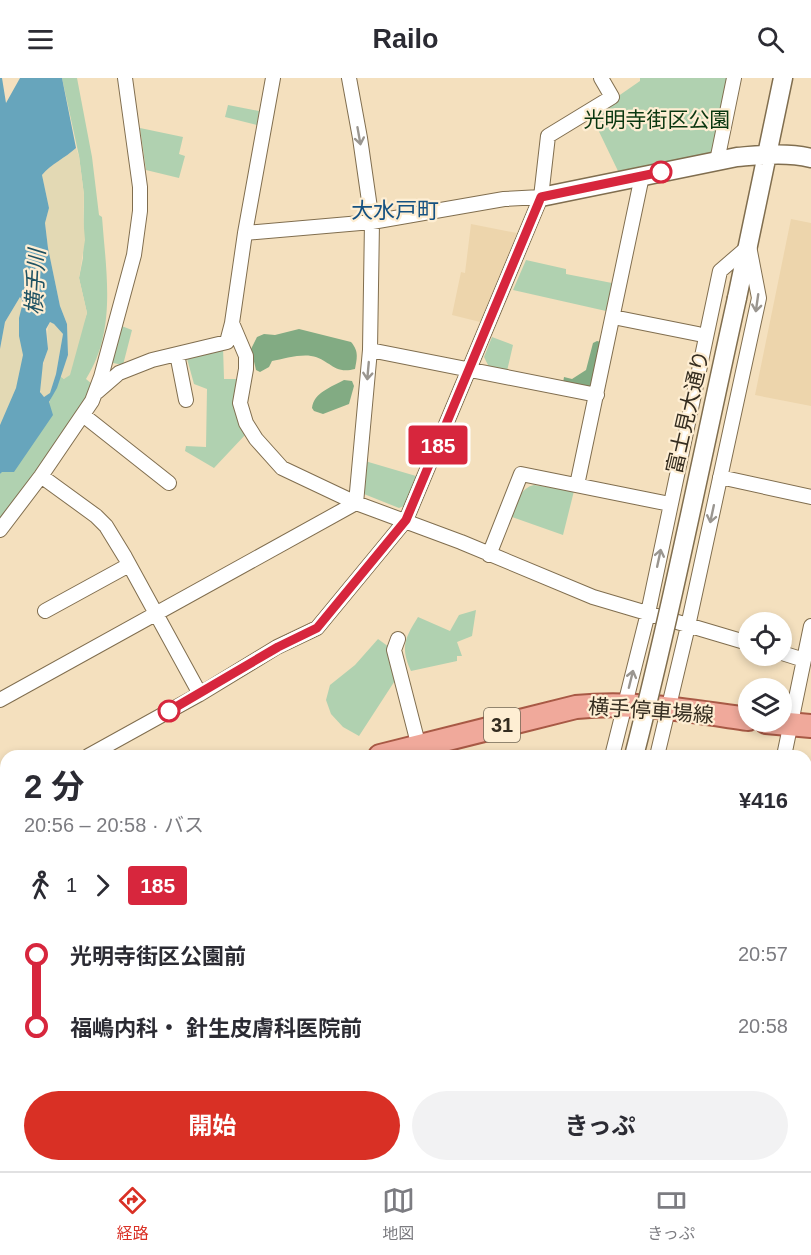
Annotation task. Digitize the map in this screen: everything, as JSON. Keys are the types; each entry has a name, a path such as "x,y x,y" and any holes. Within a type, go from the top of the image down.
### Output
{"main road":[{"name":"横手停車場線","path":"424,750 576,707 604,704 669,708 738,718"}],"street":[{"path":"0,530 41,476 83,415 95,393 134,255 140,211 140,187 125,78"},
{"path":"95,393 119,373 152,360 227,342 273,78"},
{"path":"349,78 372,222 370,350 356,503"},
{"path":"99,750 200,694 278,647 317,628 406,520 541,197 548,136 612,97 601,78"},
{"path":"717,161 734,78"},
{"name":"富士見大通り","path":"636,750 658,663 697,475 749,246 783,78"},
{"path":"245,233 372,222 504,199 541,197 717,161 768,154 811,158"},
{"path":"577,485 642,176"},
{"path":"613,750 648,613 720,270 749,246 759,298 688,626 658,750"},
{"path":"613,317 698,334"},
{"path":"232,323 246,356 240,403 246,423 256,439 282,468 356,503 406,520 593,597 738,640"},
{"path":"370,350 597,395"},
{"path":"177,354 186,400"},
{"path":"83,415 169,483"},
{"path":"489,555 521,474 670,504"},
{"path":"41,476 96,516 106,526 200,694"},
{"path":"720,477 811,497"},
{"path":"0,700 356,503"},
{"path":"45,611 129,565"},
{"path":"787,750 801,725 804,660 811,626"},
{"path":"398,639 394,651 420,750"},
{"path":"792,656 804,660"}],"shaded area":[{"path":"791,219 811,223 811,406 755,395"},
{"path":"471,224 517,233 480,322 452,315 461,272 465,273"}],"green space":[{"path":"62,78 77,78 92,157 106,259 106,321 96,361 86,379 92,384 83,403 50,455 0,520 0,474 49,403 60,376 64,379 87,313 79,278 83,258 84,195 79,156"},
{"name":"光明寺街区公園","path":"640,78 729,78 715,152 618,171 591,115 640,81"},
{"path":"228,105 259,111 257,125 225,117"},
{"path":"140,128 183,137 179,154 185,156 179,178 146,170"},
{"path":"526,260 566,269 566,274 612,283 606,311 513,290"},
{"path":"119,325 132,330 123,365 108,362"},
{"path":"299,329 351,342 357,358 355,369 342,370 317,358 297,356 272,361 269,367 260,372 256,370 251,349 257,337"},
{"path":"492,337 513,345 507,371 489,367 484,357"},
{"path":"601,342 595,379 589,387 563,383 564,377 572,379 586,370 593,343"},
{"path":"223,347 224,379 239,379 236,402 246,434 214,468 185,451 186,446 206,447 207,389 194,384 186,355"},
{"path":"344,380 352,381 354,386 349,404 323,414 314,411 312,408 316,398"},
{"path":"365,461 416,476 404,506 399,508 364,494 362,490"},
{"path":"534,485 574,491 563,535 512,517 522,493"},
{"path":"476,610 472,636 457,642 462,656 457,656 457,661 411,671 405,649 407,637 418,617 450,631 459,615"},
{"path":"378,639 389,647 396,679 359,736 343,727 331,714 326,700 330,685 355,665"}],"sand":[{"path":"76,148 84,195 85,240 79,278 87,313 70,375 64,379 60,376 68,355 67,324 60,306 48,248 45,223 49,208 42,175"},
{"path":"20,297 22,305 19,325 23,353 22,366 15,392 0,425 0,349 5,322"},
{"path":"50,322 63,334 50,394 43,397 39,386"}],"water":[{"name":"横手川","path":"0,78 2,78 6,103 20,78 62,78 76,148 42,175 49,208 45,223 48,248 60,306 67,324 68,355 57,388 49,402 53,415 14,472 0,474 0,425 16,388 23,355 19,336 19,318 23,302 20,297 5,322 0,349","holes":["50,322 63,334 56,374 50,393 44,397 40,392 43,363 48,349 46,329"]}],"bus line":[{"name":"185","path":"169,711 278,647 317,628 406,520 541,197 661,172"}],"district":[{"name":"大水戸町","path":"395,210"}]}
